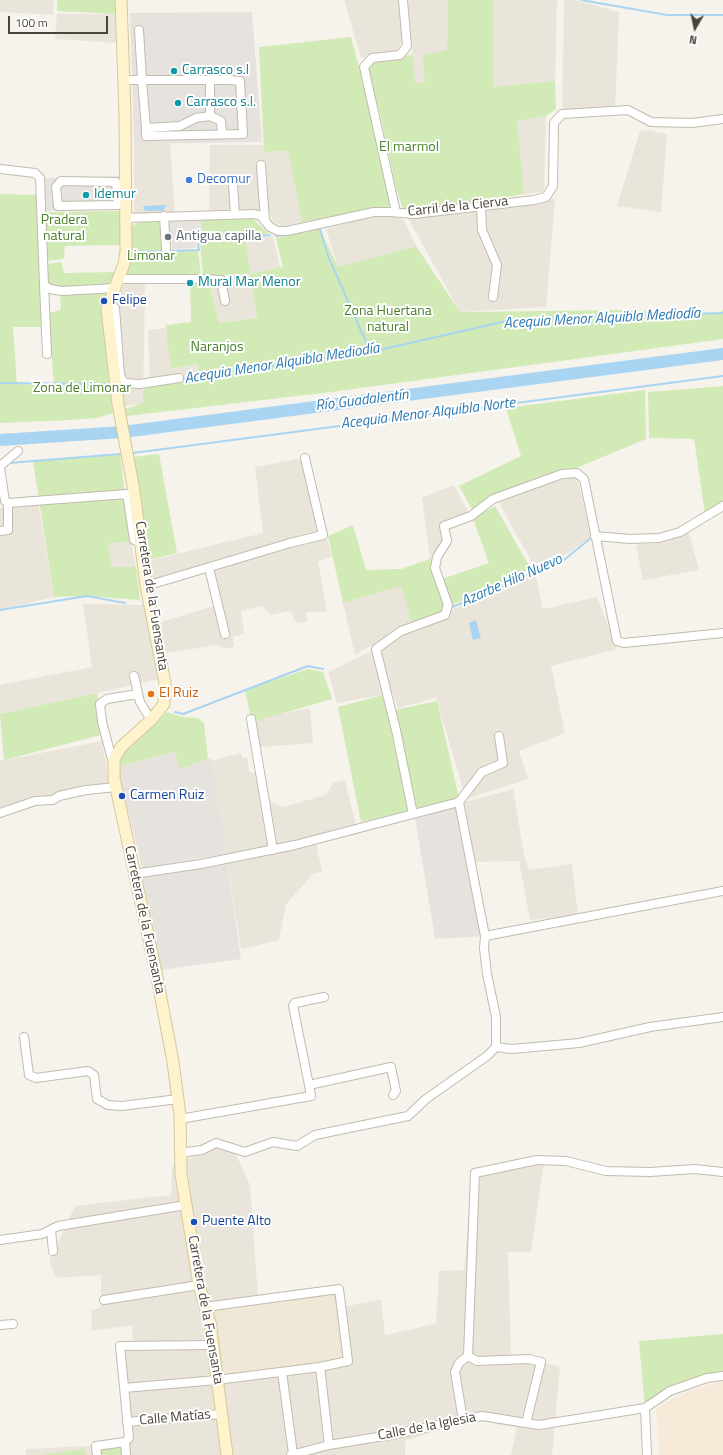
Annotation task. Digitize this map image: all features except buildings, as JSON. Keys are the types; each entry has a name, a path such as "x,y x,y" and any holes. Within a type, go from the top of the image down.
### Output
{"main road":[{"name":"Carretera de la Fuensanta","path":"121,0 124,80 122,205 126,218 126,252 117,284 107,309 118,404 134,491 146,586 165,683 164,704 151,720 121,747 114,759 114,766 116,787 157,977 178,1099 180,1118 179,1153 186,1205 199,1285 213,1345 227,1455"}],"street":[{"path":"396,212 364,67 372,58 400,55 407,46 403,0"},
{"path":"139,30 142,80 146,128 146,136 243,134 240,81 142,80"},
{"path":"124,80 210,80 210,116"},
{"name":"Carril de la Cierva","path":"126,218 255,214 265,221 270,228 278,231 287,231 374,212 414,214 546,197 554,186 554,123 562,114 578,111 628,110 651,122 692,123 723,119"},
{"path":"146,128 180,126 196,118 210,116 221,121 222,134"},
{"path":"261,165 265,221"},
{"path":"0,169 35,173 40,178 47,354"},
{"path":"61,182 116,182 122,205 58,206 56,187 61,182"},
{"path":"233,185 235,214"},
{"path":"481,206 482,230 497,265 493,297"},
{"path":"164,216 166,249"},
{"path":"44,285 50,289 62,291 117,284 202,279 221,280 224,302"},
{"path":"109,304 115,308 120,375 124,383 140,384 179,378"},
{"path":"0,531 8,530 8,503 5,501 0,467 18,452"},
{"path":"146,586 290,543 323,535 305,458"},
{"path":"413,814 396,730 376,649 401,631 446,614 448,606 435,568 437,557 446,541 444,526 471,516 492,499 562,474 577,473 584,479 617,641 624,643 688,638 723,633"},
{"path":"8,503 127,494 134,540 140,541"},
{"path":"596,536 630,539 659,538 680,532 723,506"},
{"path":"209,568 225,634"},
{"path":"134,676 140,702 151,720"},
{"path":"114,766 102,722 100,704 107,699 138,694"},
{"path":"251,719 273,850"},
{"path":"134,874 201,864 273,850 459,802 482,772 503,763 498,736"},
{"path":"0,813 35,801 53,800 59,796 86,790 116,787"},
{"path":"179,1153 202,1150 216,1143 245,1152 273,1142 297,1146 315,1135 408,1116 426,1100 487,1056 496,1047 496,1016 487,974 484,948 485,936 459,802"},
{"path":"485,936 723,891"},
{"path":"180,1118 311,1096 293,1006 295,1003 324,997"},
{"path":"496,1047 512,1049 579,1043 650,1027 723,1017"},
{"path":"24,1036 29,1076 36,1078 88,1071 94,1075 97,1099 108,1105 122,1106 178,1099"},
{"path":"309,1084 391,1067 396,1091 393,1095"},
{"path":"468,1356 475,1173 538,1160 566,1161 606,1171 650,1172 695,1169 723,1172"},
{"path":"0,1240 42,1234 58,1226 186,1205"},
{"path":"51,1230 53,1251"},
{"path":"104,1300 199,1285"},
{"path":"124,1388 217,1380 320,1367 348,1361 339,1289 205,1307"},
{"path":"0,1324 13,1324"},
{"path":"97,1455 96,1446 125,1442 129,1438 120,1346 213,1345"},
{"path":"463,1420 455,1372 459,1362 468,1356"},
{"path":"468,1356 477,1361 529,1359 541,1362 526,1424"},
{"path":"320,1367 329,1445"},
{"path":"282,1372 292,1455"},
{"name":"Calle de la Iglesia","path":"292,1455 329,1445 482,1416 539,1426 645,1408 670,1391 706,1378 723,1376"},
{"path":"645,1408 647,1455"},
{"name":"Calle Matías","path":"127,1422 222,1414"},
{"path":"125,1442 126,1455"}],"shaded area":[{"path":"0,0 54,0 53,15 0,12"},
{"path":"344,0 399,0 403,38 397,51 361,58"},
{"path":"408,0 448,0 447,50 425,82 415,83"},
{"path":"493,0 557,0 555,81 493,88"},
{"path":"564,0 575,0 619,12 615,110 562,114"},
{"path":"252,12 262,142 134,144 130,13"},
{"path":"57,14 117,14 117,43 55,39"},
{"path":"546,116 544,192 524,194 516,121"},
{"path":"646,130 667,134 661,212 617,206 640,131"},
{"path":"170,143 175,213 134,214 134,144"},
{"path":"210,145 263,145 264,152 288,151 302,222 284,226 273,222 269,210 209,210"},
{"path":"121,176 120,209 46,211 45,178"},
{"path":"555,199 546,307 460,312 408,218"},
{"path":"385,212 404,220 416,246 338,267 326,229"},
{"path":"201,220 202,239 196,243 196,248 172,249 170,221"},
{"path":"273,236 280,268 250,274 257,318 219,323 208,279 249,274 246,240"},
{"path":"126,279 145,283 143,404 123,406 113,310"},
{"path":"166,328 171,369 198,364 199,377 150,384 148,330"},
{"path":"305,458 320,532 151,584 148,561 263,533 255,467"},
{"path":"577,476 591,538 562,557 537,568 534,566 499,503 530,488"},
{"path":"454,485 469,513 444,526 447,541 435,568 430,559 422,498"},
{"path":"38,502 54,597 0,610 0,508"},
{"path":"689,533 699,570 643,580 636,545 659,543"},
{"path":"326,535 332,556 318,562 327,612 306,612 307,622 296,623 291,611 270,615 262,606 241,611 244,634 233,637 234,646 227,649 217,645 167,653 158,623 214,606 209,572"},
{"path":"131,541 136,567 112,567 108,544"},
{"path":"535,572 543,609 597,597 617,649 551,666 565,733 519,751 528,779 466,799 436,698 398,708 377,654 387,694 337,703 328,672 376,649 425,622"},
{"path":"402,585 413,627 383,639 355,655 343,603"},
{"path":"83,604 146,605 161,679 0,714 0,685 92,667"},
{"path":"310,708 313,743 259,747 251,719"},
{"path":"102,741 109,785 0,812 0,761"},
{"path":"176,752 181,769 211,758 226,854 142,868 117,767"},
{"path":"241,753 243,758 247,757 249,771 257,774 261,796 283,807 326,795 333,783 345,780 358,834 316,843 322,872 314,873 286,904 279,940 241,949 211,761"},
{"path":"513,789 524,855 529,870 572,864 578,915 530,920 519,861 474,862 465,802"},
{"path":"459,802 485,936 435,939 415,818"},
{"path":"227,861 241,959 161,970 142,876"},
{"path":"212,1148 233,1148 250,1185 258,1299 338,1286 347,1306 381,1300 385,1335 436,1324 439,1271 464,1270 471,1192 481,1176 544,1162 531,1252 508,1252 511,1354 560,1367 552,1455 511,1455 517,1428 471,1419 405,1441 405,1455 26,1455 26,1449 126,1444 118,1345 133,1342 132,1325 92,1331 91,1311 101,1307 101,1275 56,1278 49,1261 75,1206 171,1195 172,1166"},
{"path":"333,1294 341,1359 224,1375 216,1310"},
{"path":"718,1382 723,1382 723,1455 659,1455 656,1411 660,1405 687,1392"}],"green space":[{"path":"57,0 117,0 117,14 57,11"},
{"name":"El marmol","path":"448,0 493,0 493,87 555,81 556,109 546,116 517,121 524,194 404,213 396,187 379,109 364,67 376,58 413,55 415,83 425,82 423,55 447,50"},
{"path":"351,37 395,205 302,222 288,151 264,152 259,47"},
{"name":"Zona de Limonar","path":"0,194 36,195 42,327 13,327 17,384 54,385 48,313 61,310 60,291 108,292 109,369 113,413 97,418 0,423"},
{"name":"Pradera natural","path":"122,211 122,245 65,246 64,259 46,261 43,212"},
{"path":"251,217 269,234 202,239 201,220"},
{"name":"Limonar","path":"170,221 171,251 198,250 201,276 126,278 132,249 132,226 139,222"},
{"name":"Zona Huertana natural","path":"320,229 338,267 416,246 460,312 622,310 721,313 723,309 723,339 331,392 127,416 125,409 143,403 143,391 150,384 199,375 198,364 171,369 167,338 166,325 191,322 190,283 208,279 219,323 257,318 250,274 283,267 276,238"},
{"path":"246,240 250,274 203,276 200,243"},
{"path":"61,262 64,273 116,272 112,285 57,288 47,282 47,264"},
{"path":"723,386 723,502 705,514 694,439 649,438 648,392"},
{"path":"645,390 646,439 473,511 459,486 521,456 506,408"},
{"path":"120,454 131,541 108,544 112,567 136,567 140,600 87,596 54,597 33,461"},
{"path":"159,454 177,553 149,560 133,457"},
{"path":"495,506 531,569 452,605 442,579 489,563 473,519"},
{"path":"353,525 366,570 401,569 430,559 448,605 445,615 413,627 401,586 343,603 328,536"},
{"path":"308,669 323,672 332,699 259,720 251,719 245,690"},
{"path":"97,693 105,734 4,760 0,714"},
{"path":"383,695 409,811 361,822 338,707"},
{"path":"437,701 459,798 417,808 395,710"},
{"path":"167,712 182,717 198,718 204,723 208,759 180,769 175,752 117,767 122,753"},
{"path":"723,1334 723,1376 670,1391 645,1408 639,1341"},
{"path":"125,1442 126,1455 97,1455 96,1446"},
{"path":"85,1449 86,1455 40,1455"}],"water":[{"path":"167,205 163,211 145,211 143,206"},
{"path":"476,620 481,638 473,640 469,623"}],"waterway":[{"path":"581,0 667,15 723,15"},
{"path":"315,229 320,229 328,256 370,351"},
{"path":"230,239 270,235"},
{"path":"276,236 285,235"},
{"path":"168,251 199,250 198,244 204,240 226,239"},
{"path":"135,252 164,251"},
{"name":"Acequia Menor Alquibla Mediodía","path":"182,379 379,350 511,320 723,313"},
{"name":"Río Guadalentín","path":"0,440 123,432 723,354"},
{"name":"Acequia Menor Alquibla Norte","path":"133,453 723,376"},
{"name":"Acequia Menor Alquibla Mediodía","path":"0,383 107,384"},
{"name":"Acequia Menor Alquibla Norte","path":"9,463 120,454"},
{"name":"Azarbe Hilo Nuevo","path":"450,608 565,559 591,538"},
{"name":"Azarbe Hilo Nuevo","path":"0,610 87,596 125,603"},
{"name":"Azarbe Hilo Nuevo","path":"175,712 183,714 308,666 323,669"}],"place":[{"name":"Carrasco s.l","path":"174,71"},
{"name":"Carrasco s.l.","path":"178,103"},
{"name":"Decomur","path":"189,180"},
{"name":"Idemur","path":"86,195"},
{"name":"Antigua capilla","path":"168,237"},
{"name":"Mural Mar Menor","path":"190,283"},
{"name":"Felipe","path":"104,301"},
{"name":"El Ruiz","path":"151,694"},
{"name":"Carmen Ruiz","path":"122,796"},
{"name":"Puente Alto","path":"194,1222"}],"park label":[{"name":"Naranjos","path":"217,348"}]}
